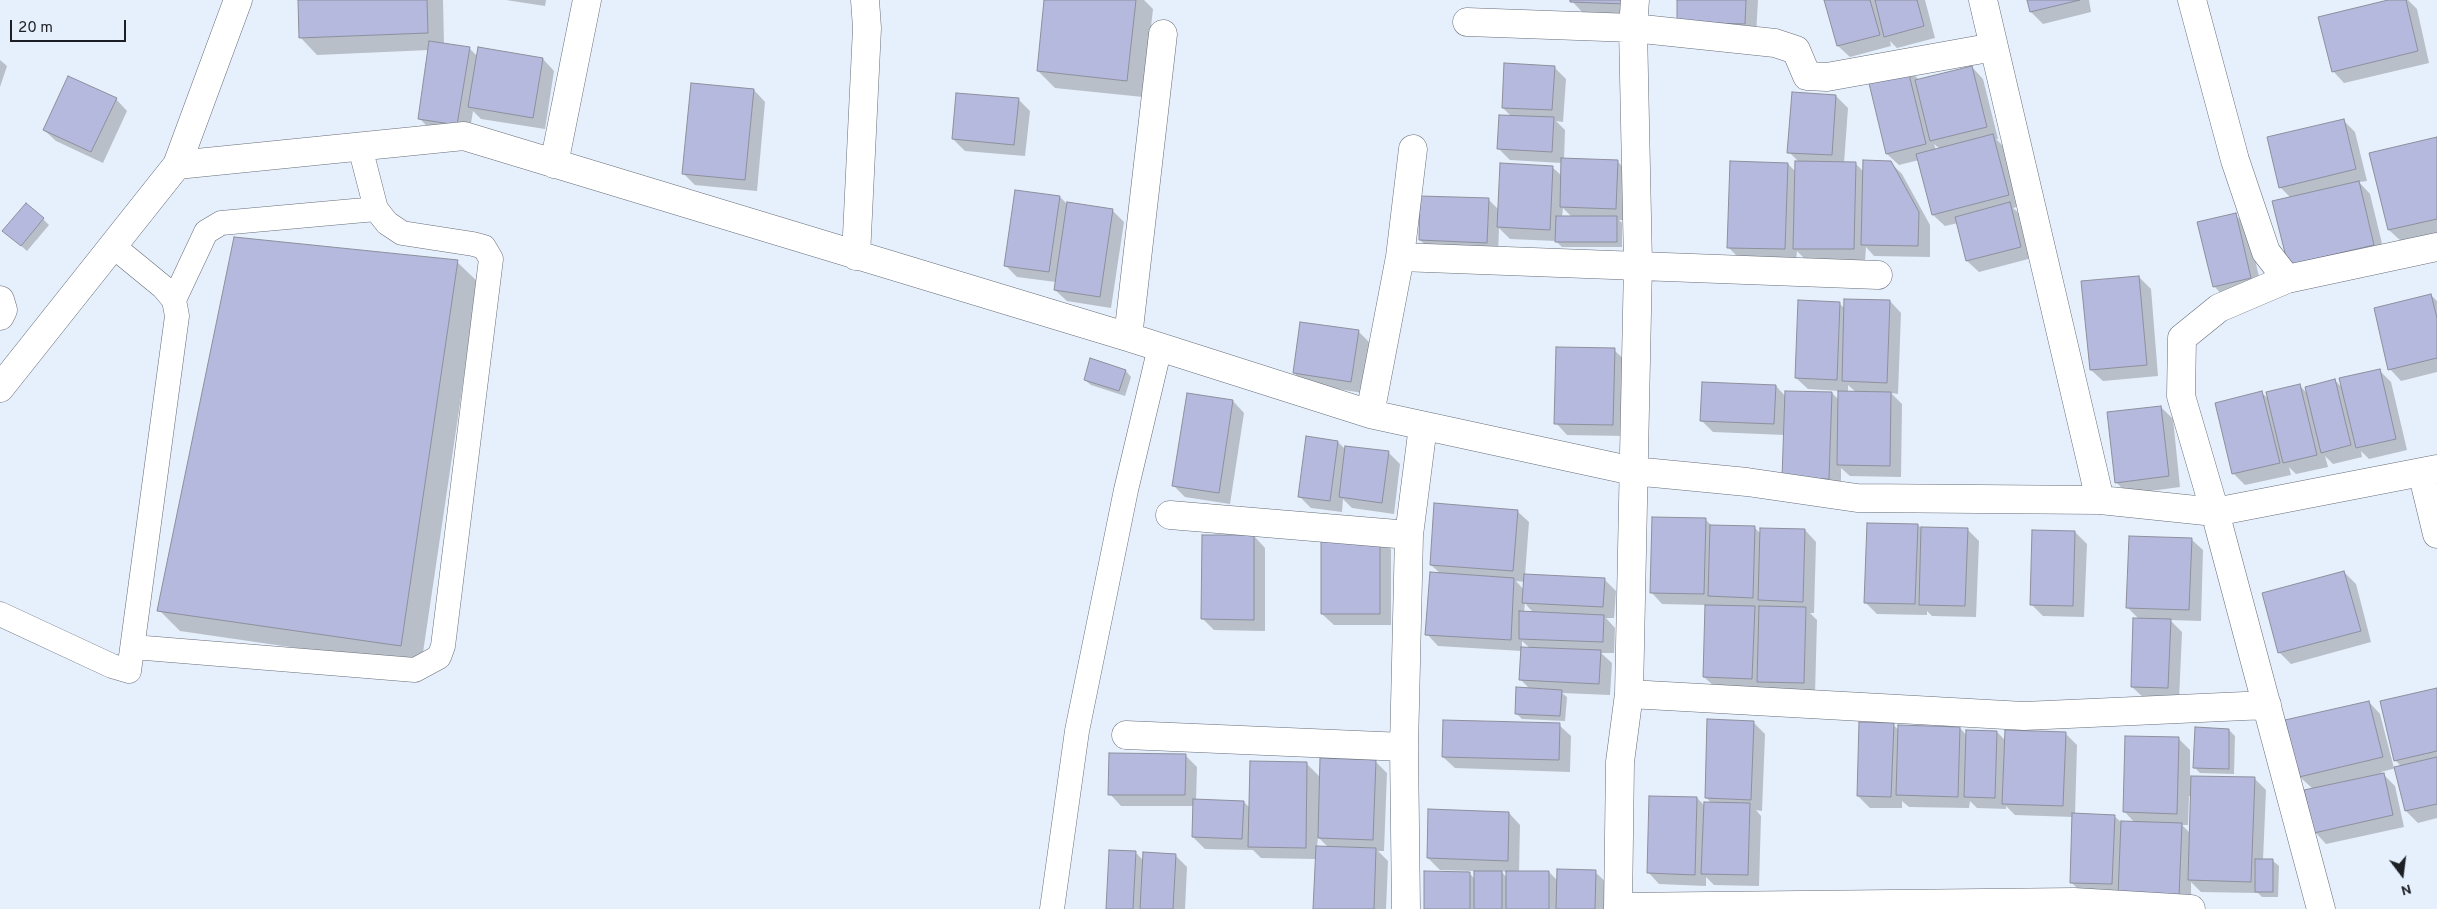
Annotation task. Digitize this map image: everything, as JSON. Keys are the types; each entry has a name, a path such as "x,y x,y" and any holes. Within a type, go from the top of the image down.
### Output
{"street":[{"path":"0,388 177,165 238,0"},
{"path":"554,164 587,0"},
{"path":"856,256 867,28 865,0"},
{"path":"1635,0 1632,28 1638,264 1629,694 1620,762 1618,908 2074,906 2190,909"},
{"path":"1983,0 2100,500"},
{"path":"2192,0 2235,160 2266,252 2287,279"},
{"path":"1467,22 1632,28 1775,43 1796,50 1807,76 1826,77 1994,47"},
{"path":"1128,337 1163,34"},
{"path":"177,165 464,136 1128,337 1370,414 1633,471 1746,482 1858,498 2100,500 2215,512 2430,471 2437,534"},
{"path":"1370,414 1400,256 1413,149"},
{"path":"2321,909 2215,512 2181,396 2182,338 2218,308 2287,279 2437,247"},
{"path":"1400,256 1878,274"},
{"path":"0,300 3,310 0,316"},
{"path":"1406,909 1404,747 1409,535 1423,426"},
{"path":"1170,515 1409,535"},
{"path":"1629,694 2024,716 2267,705"},
{"path":"1126,735 1404,747"}],"lane":[{"path":"132,647 415,670 439,657 442,646 491,259 484,248 473,244 402,233 387,223 376,209 360,147"},
{"path":"174,300 206,232 221,223 376,209"},
{"path":"0,614 112,666 129,670 177,316 174,300 164,287 113,246"},
{"path":"1052,909 1077,732 1126,490 1160,347"}],"building":[{"path":"298,0 427,0 428,33 299,38"},
{"path":"1044,0 1136,0 1127,81 1037,71"},
{"path":"1570,0 1625,0 1625,4 1570,2"},
{"path":"1677,0 1746,0 1745,24 1677,22"},
{"path":"1824,0 1870,0 1880,35 1837,46"},
{"path":"1875,0 1917,0 1924,26 1884,37"},
{"path":"2027,0 2080,0 2030,12"},
{"path":"2388,0 2406,0 2418,51 2332,72 2318,17"},
{"path":"429,41 470,47 457,125 418,119"},
{"path":"478,47 543,58 533,118 468,107"},
{"path":"1504,63 1555,66 1552,110 1502,108"},
{"path":"1907,66 1926,144 1886,154 1867,75"},
{"path":"1972,66 1987,127 1930,141 1915,80"},
{"path":"68,76 117,98 91,152 43,130"},
{"path":"691,83 754,89 745,180 682,174"},
{"path":"1792,92 1836,95 1832,155 1787,153"},
{"path":"956,93 1019,98 1014,145 952,139"},
{"path":"1499,115 1554,117 1552,152 1497,149"},
{"path":"2344,119 2356,169 2279,188 2267,137"},
{"path":"1993,134 2009,195 1932,215 1916,154"},
{"path":"2437,137 2437,219 2388,230 2369,153"},
{"path":"1561,158 1618,160 1616,209 1560,207"},
{"path":"1863,160 1891,161 1919,212 1918,246 1861,245"},
{"path":"1730,161 1788,163 1785,249 1727,248"},
{"path":"1795,161 1856,162 1854,249 1793,249"},
{"path":"1500,163 1553,166 1550,230 1497,227"},
{"path":"2359,181 2374,245 2288,265 2272,201"},
{"path":"1015,190 1060,196 1049,272 1004,266"},
{"path":"1420,196 1489,198 1487,243 1419,240"},
{"path":"1067,202 1113,209 1100,297 1054,290"},
{"path":"2010,202 2021,247 1966,261 1955,217"},
{"path":"26,203 44,218 21,246 2,231"},
{"path":"2236,213 2251,278 2213,287 2197,222"},
{"path":"1556,216 1617,216 1617,242 1555,242"},
{"path":"234,237 458,260 401,646 157,611"},
{"path":"2139,276 2147,365 2090,370 2081,281"},
{"path":"2431,294 2437,318 2437,358 2388,370 2374,308"},
{"path":"1844,299 1890,300 1887,383 1842,381"},
{"path":"1798,300 1840,302 1837,380 1795,378"},
{"path":"1300,322 1359,330 1351,382 1293,373"},
{"path":"1556,347 1615,348 1613,425 1554,424"},
{"path":"1090,358 1126,370 1119,391 1084,380"},
{"path":"2380,369 2396,439 2356,448 2339,378"},
{"path":"2335,379 2351,445 2321,453 2305,387"},
{"path":"1702,382 1776,385 1774,424 1700,421"},
{"path":"2300,384 2317,455 2283,463 2266,392"},
{"path":"1785,391 1832,392 1829,479 1782,478"},
{"path":"1838,391 1891,392 1890,466 1837,465"},
{"path":"2262,391 2280,463 2232,474 2215,403"},
{"path":"1187,393 1233,400 1219,493 1172,486"},
{"path":"2161,406 2169,476 2115,483 2107,412"},
{"path":"1306,436 1338,441 1330,501 1298,497"},
{"path":"1345,446 1389,451 1382,503 1339,497"},
{"path":"1434,503 1518,510 1513,571 1430,565"},
{"path":"1652,517 1706,518 1704,594 1650,593"},
{"path":"1867,523 1918,524 1915,604 1864,603"},
{"path":"1710,525 1755,526 1753,598 1708,596"},
{"path":"1921,527 1968,528 1965,606 1919,605"},
{"path":"1760,528 1805,529 1803,602 1758,600"},
{"path":"2032,530 2075,531 2073,606 2030,605"},
{"path":"1202,535 1254,535 1254,620 1201,619"},
{"path":"1380,536 1380,614 1321,614 1321,537"},
{"path":"2129,536 2192,538 2189,610 2126,608"},
{"path":"2344,571 2361,631 2278,653 2262,593"},
{"path":"1430,572 1514,578 1511,640 1425,635"},
{"path":"1524,574 1605,578 1603,607 1522,603"},
{"path":"1705,605 1755,606 1752,679 1703,677"},
{"path":"1759,606 1806,607 1804,683 1757,682"},
{"path":"1519,611 1604,615 1603,642 1519,639"},
{"path":"2133,618 2171,619 2168,688 2131,687"},
{"path":"1521,647 1601,650 1599,684 1519,680"},
{"path":"1516,687 1562,690 1560,716 1515,714"},
{"path":"2437,688 2437,751 2394,761 2380,701"},
{"path":"2369,701 2383,757 2299,777 2285,720"},
{"path":"1707,719 1754,721 1751,800 1705,798"},
{"path":"1443,720 1560,723 1559,760 1442,757"},
{"path":"1859,722 1894,723 1891,797 1857,796"},
{"path":"1898,725 1960,727 1958,797 1896,795"},
{"path":"2195,727 2229,729 2229,769 2193,768"},
{"path":"1966,730 1997,731 1995,798 1964,797"},
{"path":"2005,730 2066,732 2063,806 2002,804"},
{"path":"2125,736 2179,737 2177,814 2123,812"},
{"path":"1109,753 1186,754 1185,795 1108,795"},
{"path":"2437,757 2437,804 2405,811 2394,767"},
{"path":"1320,758 1376,760 1373,840 1318,838"},
{"path":"1250,761 1307,762 1306,848 1248,847"},
{"path":"2384,773 2393,815 2314,833 2304,790"},
{"path":"2191,776 2255,777 2251,882 2188,880"},
{"path":"1649,796 1697,797 1695,875 1647,873"},
{"path":"1193,799 1244,801 1242,839 1192,837"},
{"path":"1704,802 1750,803 1748,875 1701,874"},
{"path":"1428,809 1509,812 1508,861 1427,858"},
{"path":"2072,813 2115,815 2112,884 2070,883"},
{"path":"2121,821 2182,823 2179,897 2118,896"},
{"path":"1316,846 1376,848 1374,909 1313,909"},
{"path":"1109,850 1136,851 1133,909 1106,909"},
{"path":"1143,852 1176,854 1173,909 1140,909"},
{"path":"2255,859 2273,859 2273,892 2255,892"},
{"path":"1557,869 1596,870 1595,909 1556,909"},
{"path":"1424,871 1470,872 1470,909 1424,909"},
{"path":"1474,871 1502,871 1502,909 1474,909"},
{"path":"1506,871 1549,871 1549,909 1506,909"}]}
